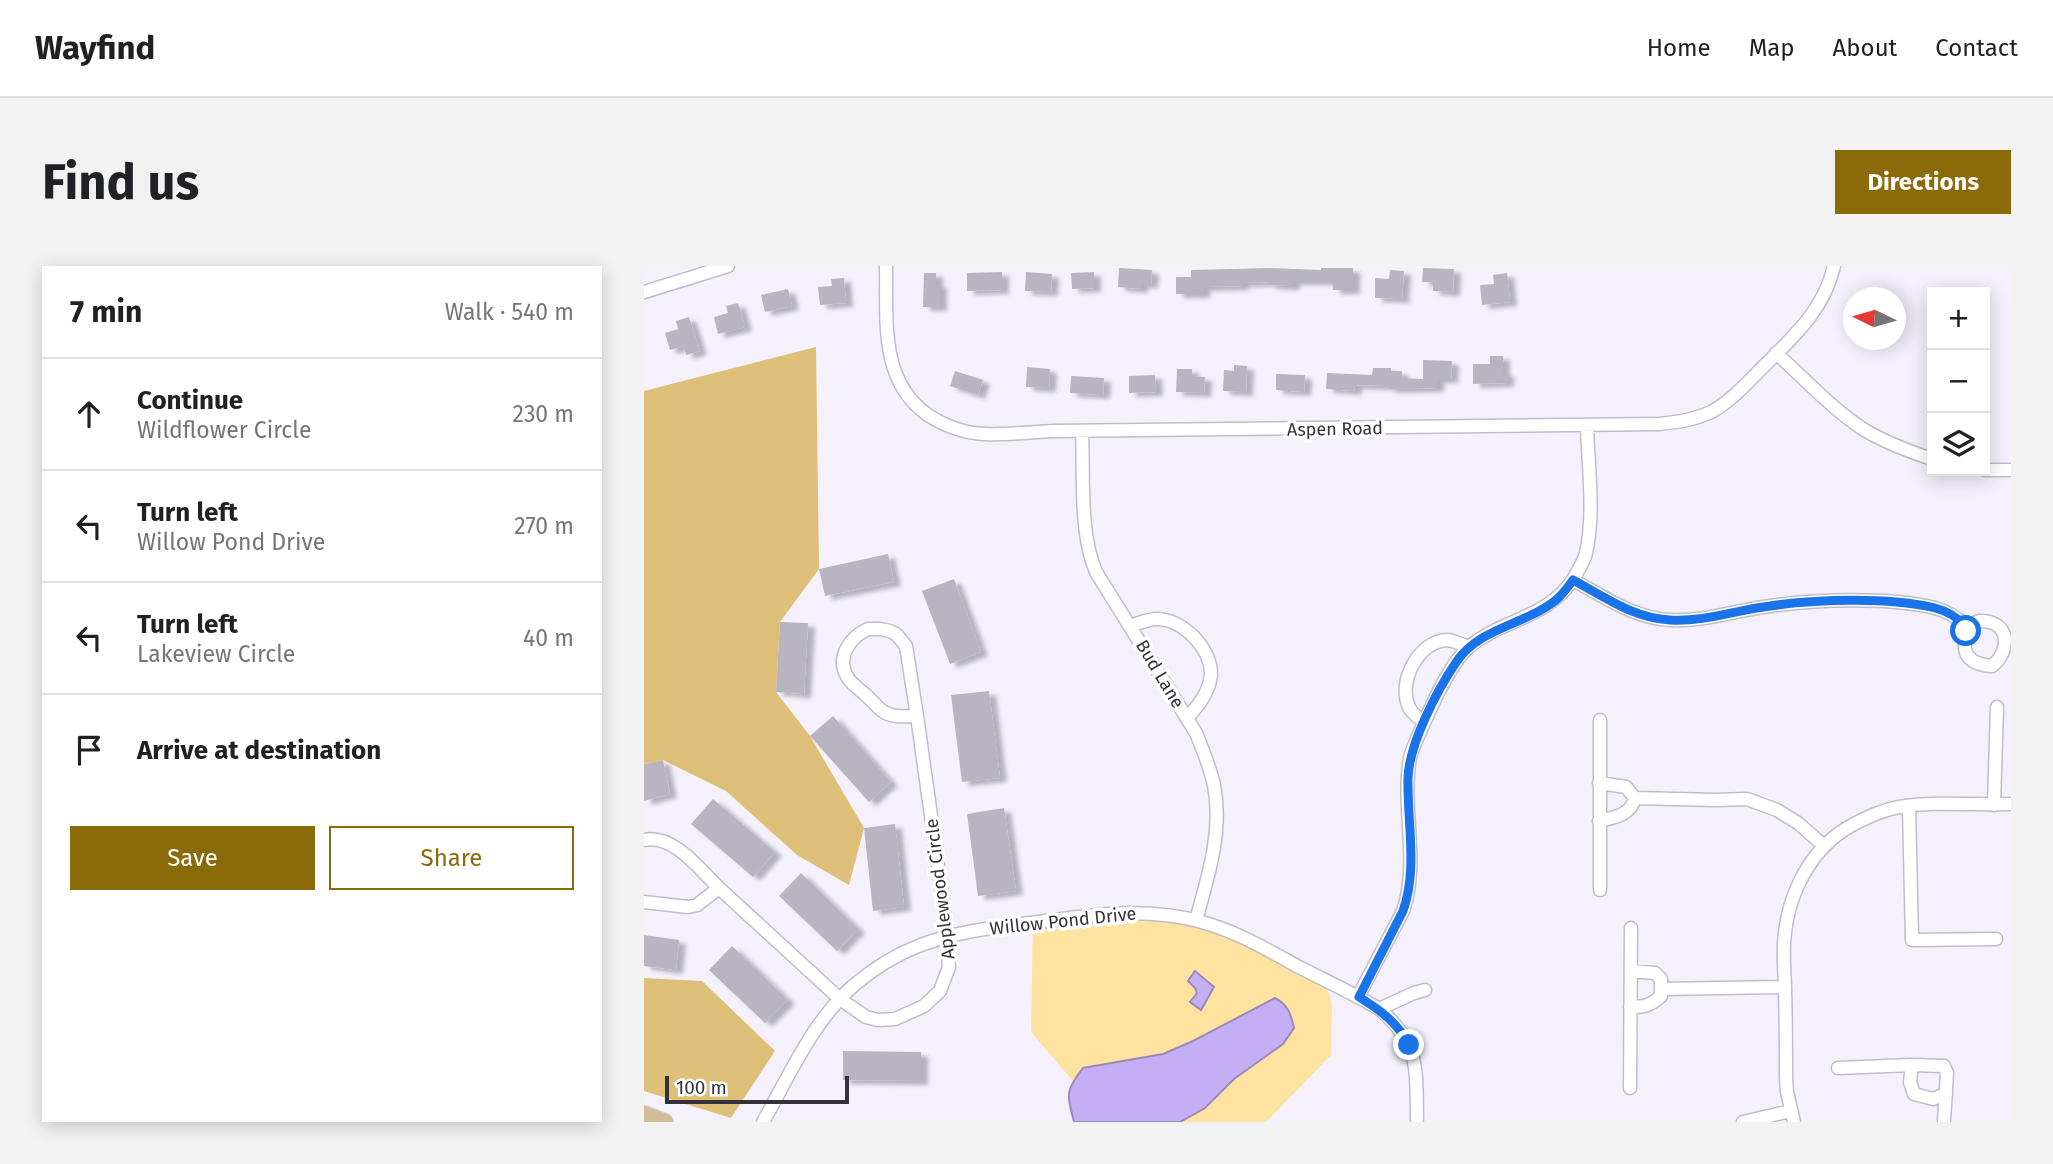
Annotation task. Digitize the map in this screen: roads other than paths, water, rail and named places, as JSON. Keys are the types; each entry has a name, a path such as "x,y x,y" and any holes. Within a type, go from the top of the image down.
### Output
{"main road":[{"path":"644,1114 665,1122"}],"street":[{"path":"644,292 729,266"},
{"name":"Aspen Road","path":"886,266 887,338 895,373 903,389 925,412 947,426 975,433 1659,424 1696,419 1731,398 1798,332 1814,313 1834,266"},
{"path":"1776,353 1838,411 1863,429 1927,457"},
{"path":"1359,997 1408,897 1411,878 1408,776 1413,747 1424,722 1449,675 1469,647 1548,606 1564,593 1586,555 1590,506 1587,425"},
{"name":"Bud Lane","path":"1082,432 1089,556 1096,572 1196,733 1214,786 1217,808 1214,847 1196,920"},
{"path":"1990,470 2011,470"},
{"path":"1573,580 1628,611 1669,620 1694,620 1773,605 1866,601 1936,608 1949,613 1967,627"},
{"path":"1130,626 1158,619 1176,624 1189,632 1206,654 1211,677 1208,688 1201,702 1187,718"},
{"name":"Applewood Circle","path":"644,840 659,839 673,844 840,999 866,1017 878,1020 895,1019 924,1006 940,991 949,967 947,936 917,716 906,646 890,631 869,629 860,633 848,643 844,656 843,664 848,678 884,712 895,716 917,716"},
{"path":"1424,722 1409,707 1406,696 1406,680 1411,668 1426,649 1440,642 1449,640 1469,647"},
{"path":"1994,804 1997,707"},
{"path":"1600,720 1600,890"},
{"path":"1599,783 1626,787 1635,798 1747,799 1777,810 1798,822 1824,846"},
{"path":"1599,821 1623,816 1635,798"},
{"path":"1743,1122 1792,1116 1786,1077 1784,944 1789,908 1802,875 1824,846 1846,828 1874,814 1909,806 1948,803 2011,804"},
{"path":"1909,806 1912,940 1996,939"},
{"path":"644,902 688,907 697,905 719,888"},
{"name":"Willow Pond Drive","path":"763,1122 815,1031 840,999 893,957 947,936 1106,914 1155,913 1218,926 1245,938 1359,997 1392,1020 1403,1033 1416,1068 1412,1121"},
{"path":"1630,1088 1631,928"},
{"path":"1630,1007 1647,1007 1661,996 1661,979 1655,973 1631,971"},
{"path":"1661,989 1785,986"},
{"path":"1378,1009 1425,990"},
{"path":"1912,1065 1910,1082 1914,1094 1933,1099 1946,1094"},
{"path":"1838,1068 1944,1066 1947,1073 1944,1122"}]}
